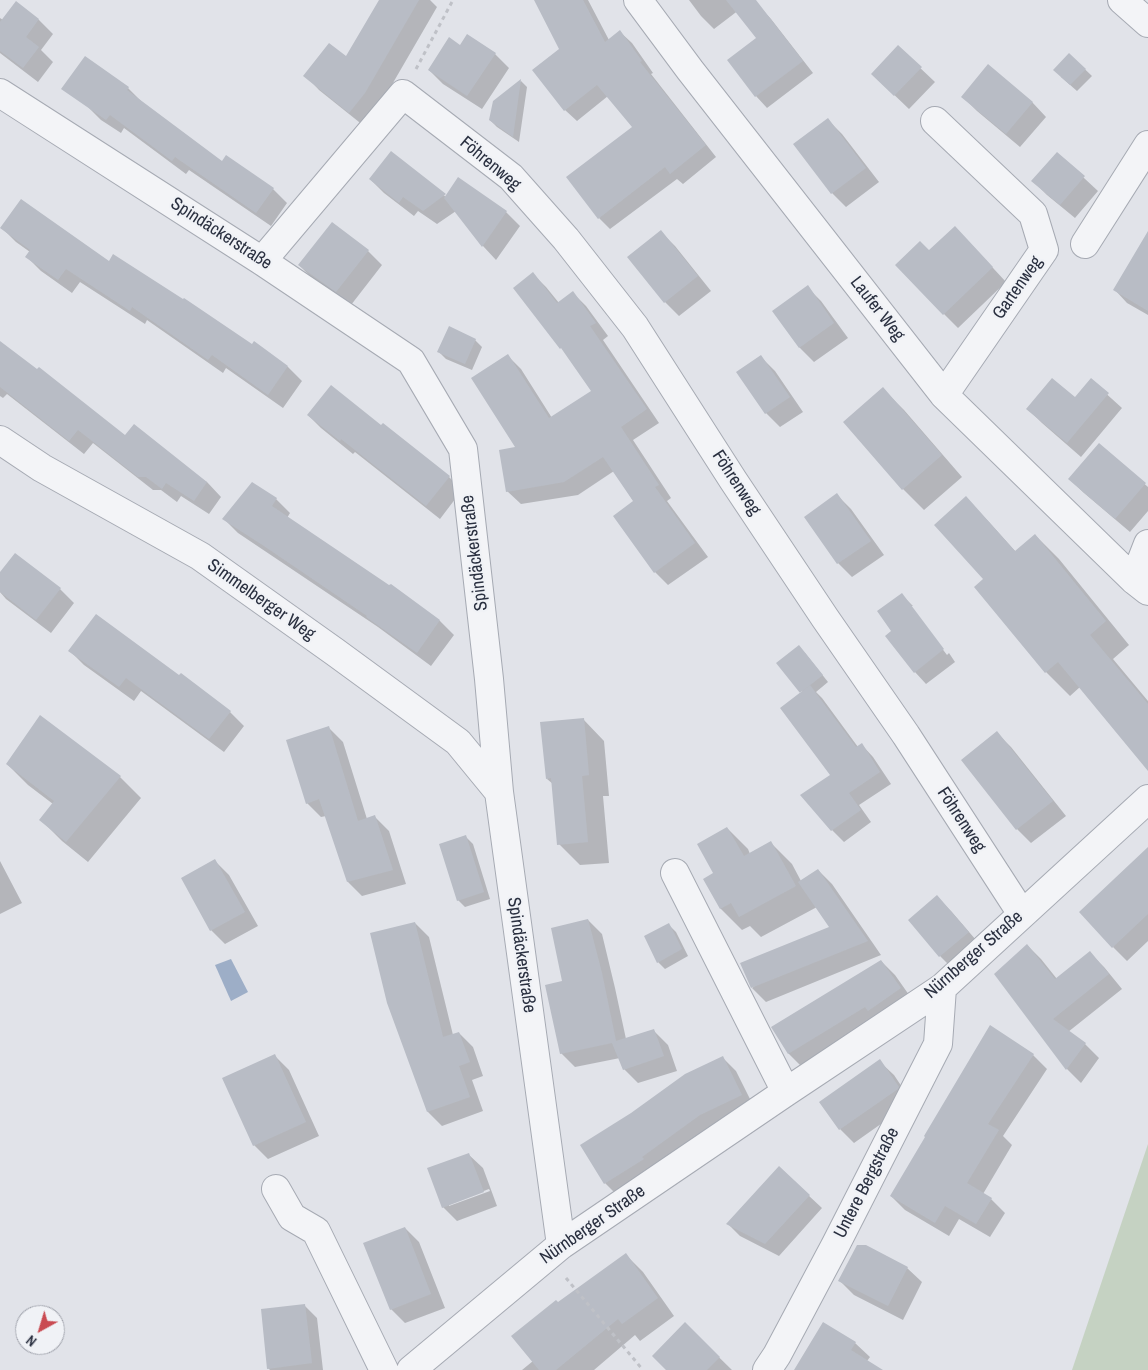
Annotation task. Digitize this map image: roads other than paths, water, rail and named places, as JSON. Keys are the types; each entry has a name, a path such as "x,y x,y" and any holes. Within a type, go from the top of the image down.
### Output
{"street":[{"name":"Laufer Weg","path":"638,0 690,70 944,395 1141,586"},
{"path":"1122,0 1148,23"},
{"name":"Spindäckerstraße","path":"0,92 262,260 411,361 463,449 489,679 499,792 554,1250"},
{"name":"Föhrenweg","path":"262,260 403,94 511,177 566,239 635,327 809,594 911,743 1022,914"},
{"name":"Gartenweg","path":"935,121 1033,214 1044,250 944,395"},
{"path":"1085,244 1148,145"},
{"name":"Simmelberger Weg","path":"0,440 42,468 200,556 458,742 499,792"},
{"path":"1141,586 1148,544"},
{"name":"Nürnberger Straße","path":"411,1370 554,1250 942,988 1148,799"},
{"path":"675,873 786,1092"},
{"name":"Untere Bergstraße","path":"767,1370 836,1244 938,1044 942,988"},
{"path":"276,1189 292,1217 316,1231 384,1370"}],"water":[{"path":"231,959 248,992 231,1001 215,965"}]}
